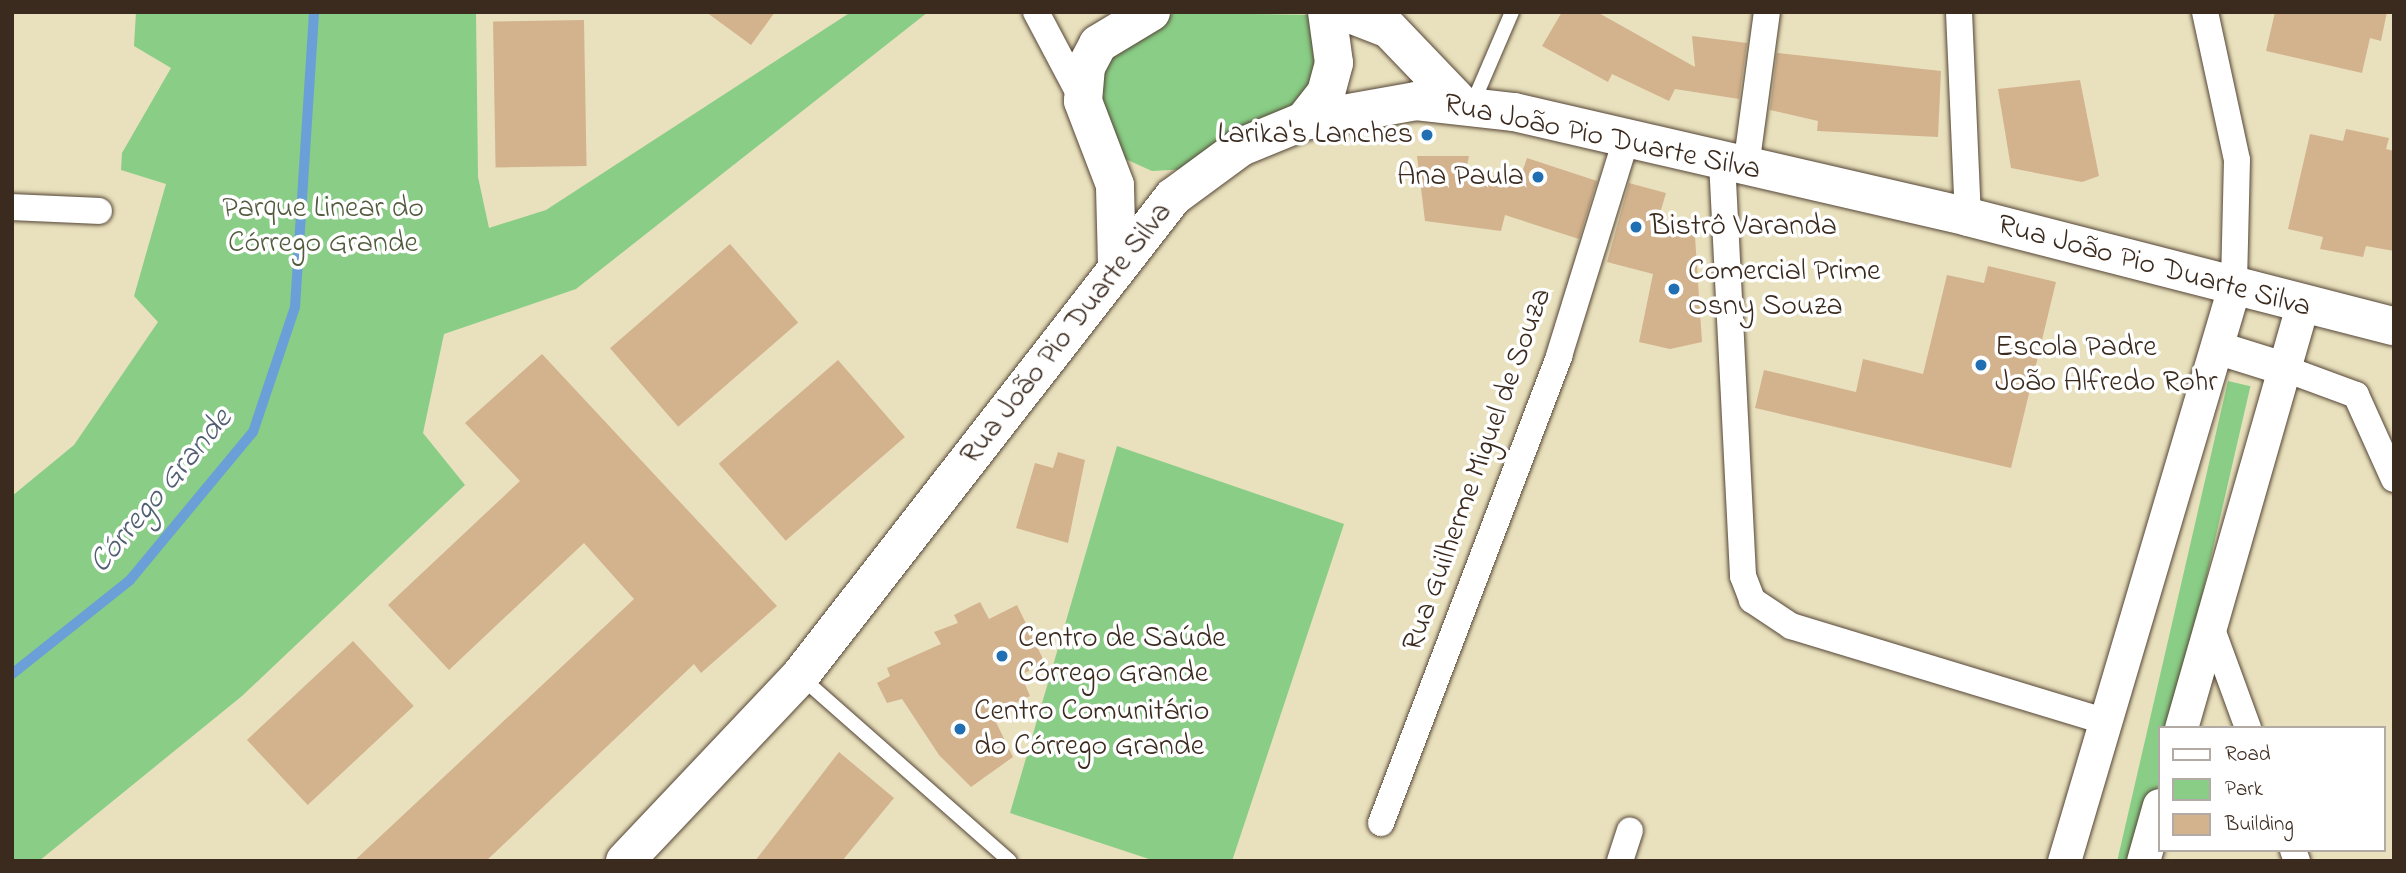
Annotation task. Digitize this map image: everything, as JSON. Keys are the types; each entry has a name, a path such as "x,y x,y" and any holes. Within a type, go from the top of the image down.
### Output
{"main road":[{"path":"1117,264 1115,185 1083,101 1086,67 1098,44 1151,12"},
{"path":"1304,121 1326,93 1334,64 1327,12"},
{"path":"1345,12 1389,29 1466,104"},
{"name":"Rua João Pio Duarte Silva","path":"627,860 800,676 1117,264 1190,182 1241,148 1304,121 1367,106 1466,104 1627,137 1968,217 2302,306 2394,326"},
{"path":"1106,158 1131,178 1190,182"}],"street":[{"path":"1036,12 1083,101"},
{"path":"1767,12 1734,164 1743,576 1752,600 1791,626 2106,722"},
{"path":"1959,12 1968,217"},
{"path":"2063,860 2219,348 2234,287 2237,159 2205,12"},
{"name":"Rua Guilherme Miguel de Souza","path":"1381,823 1559,356 1627,137"},
{"path":"12,206 99,211"},
{"path":"2182,726 2302,306"},
{"path":"2219,348 2356,395 2394,479"},
{"path":"2210,624 2247,726"},
{"path":"2143,861 2158,808"},
{"path":"1620,861 1630,831"}],"lane":[{"path":"1466,104 1512,12"},
{"path":"800,676 1010,861"}],"green space":[{"name":"Parque Linear do Córrego Grande","path":"136,12 476,12 478,177 489,228 546,210 851,12 928,12 576,289 444,334 423,433 465,485 242,696 39,861 12,861 12,496 74,445 158,322 134,296 166,184 121,170 122,153 171,68 134,46"},
{"path":"1174,13 1318,15 1324,58 1299,114 1188,169 1152,171 1112,153 1095,99 1105,54"},
{"path":"2228,381 2250,386 2172,726 2158,726 2158,786 2141,861 2117,861"},
{"path":"1117,446 1344,524 1232,861 1155,861 1010,813"}],"building":[{"path":"706,12 775,12 751,45"},
{"path":"1562,12 1597,12 1695,67 1692,36 1747,43 1739,99 1675,89 1669,101 1612,74 1608,82 1542,46"},
{"path":"2275,12 2387,12 2381,41 2370,38 2362,73 2266,51"},
{"path":"584,20 587,166 496,168 493,22"},
{"path":"1777,53 1941,71 1938,137 1817,131 1818,121 1770,110"},
{"path":"2080,80 2099,176 2082,182 2011,168 1998,89"},
{"path":"2346,129 2389,138 2386,149 2394,151 2394,251 2366,246 2363,257 2320,249 2323,237 2288,229 2310,134 2343,141"},
{"path":"1417,156 1469,156 1466,170 1519,181 1527,158 1597,181 1579,239 1505,215 1501,231 1425,221"},
{"name":"Comercial Prime Osny Souza","path":"1629,183 1666,193 1656,227 1695,236 1702,342 1670,349 1639,342 1653,274 1607,262"},
{"path":"730,244 798,322 678,427 610,348"},
{"name":"Escola Padre João Alfredo Rohr","path":"1988,266 2056,282 2011,468 1755,408 1764,370 1856,392 1863,359 1923,374 1947,275 1984,283"},
{"path":"542,354 777,606 701,673 694,664 486,861 354,861 634,599 584,543 449,670 388,605 520,481 465,423"},
{"path":"838,360 905,437 786,541 719,464"},
{"path":"1058,452 1085,460 1068,543 1016,528 1035,463 1053,468"},
{"name":"Centro Comunitário do Córrego Grande","path":"980,602 989,619 1017,605 1045,663 1021,675 1030,696 992,714 1013,757 971,787 939,755 902,699 887,703 877,683 890,676 887,668 941,644 934,632 958,623 954,615"},
{"path":"353,641 414,706 308,805 247,740"},
{"path":"839,752 894,798 842,861 755,861"}],"waterway":[{"name":"Córrego Grande","path":"12,674 130,580 253,432 295,307 314,12"}],"place":[{"name":"Larika's Lanches","path":"1427,135"},
{"name":"Ana Paula","path":"1538,177"},
{"name":"Bistrô Varanda","path":"1636,227"},
{"name":"Comercial Prime Osny Souza","path":"1674,289"},
{"name":"Escola Padre João Alfredo Rohr","path":"1981,365"},
{"name":"Centro de Saúde Córrego Grande","path":"1002,656"},
{"name":"Centro Comunitário do Córrego Grande","path":"960,729"}]}
